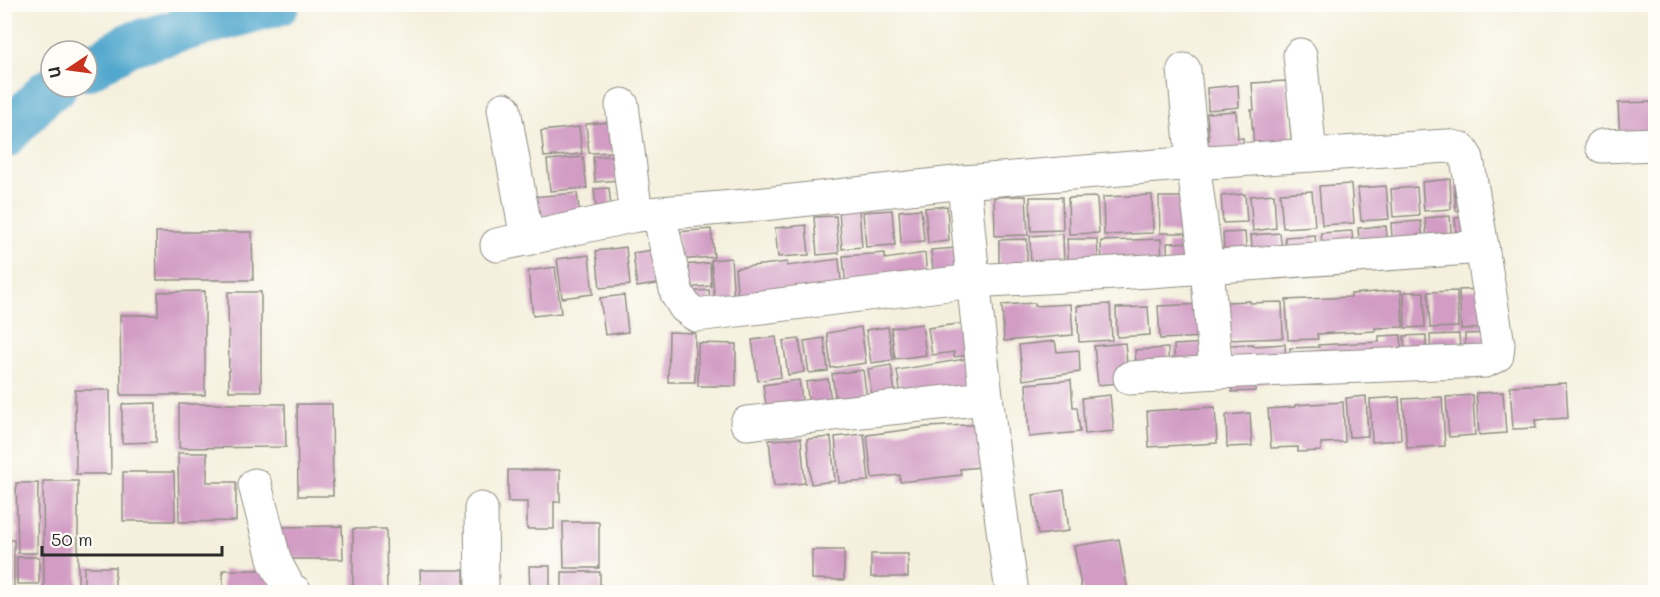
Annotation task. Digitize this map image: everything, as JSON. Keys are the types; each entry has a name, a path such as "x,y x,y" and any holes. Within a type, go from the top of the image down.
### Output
{"street":[{"path":"1300,56 1310,155"},
{"path":"1184,70 1193,163 1208,267 1216,372"},
{"path":"622,105 647,214 677,294 685,307 696,315 972,281 1482,247"},
{"path":"504,109 512,242 647,214 964,182 1193,163 1447,146 1461,150 1467,159 1498,344 1497,355 1485,361 1216,372 1130,378"},
{"path":"1602,146 1656,144"},
{"path":"964,182 972,281 1012,592"},
{"path":"747,423 986,398"},
{"path":"255,484 275,562 291,592 295,592"},
{"path":"481,509 482,592"}],"building":[{"path":"1286,81 1293,157 1255,160 1251,110 1254,110 1252,83"},
{"path":"1238,85 1239,107 1208,110 1207,88"},
{"path":"1656,102 1656,138 1620,139 1618,103"},
{"path":"1236,111 1238,138 1243,138 1245,157 1208,160 1207,113"},
{"path":"611,122 614,152 589,153 586,124"},
{"path":"579,127 582,154 544,157 541,131"},
{"path":"618,155 620,180 595,182 593,157"},
{"path":"583,157 587,188 550,191 547,160"},
{"path":"1450,179 1451,209 1424,211 1422,182"},
{"path":"1351,184 1354,223 1322,225 1319,186"},
{"path":"1464,184 1466,210 1456,211 1454,187"},
{"path":"1386,186 1389,219 1361,221 1358,188"},
{"path":"1417,187 1419,215 1393,217 1391,189"},
{"path":"609,188 612,216 597,217 594,189"},
{"path":"1312,191 1315,226 1283,228 1280,193"},
{"path":"577,193 581,224 535,228 532,197"},
{"path":"1245,194 1247,222 1223,223 1221,196"},
{"path":"1274,194 1276,228 1253,231 1250,196"},
{"path":"1152,195 1153,233 1104,235 1103,197"},
{"path":"1026,196 1028,235 995,236 994,197"},
{"path":"1030,197 1062,197 1063,230 1031,231"},
{"path":"1097,197 1099,233 1069,234 1068,198"},
{"path":"1159,197 1191,197 1192,233 1160,233"},
{"path":"947,206 949,241 928,243 925,208"},
{"path":"859,209 862,247 842,249 839,211"},
{"path":"921,209 924,241 901,243 899,211"},
{"path":"892,210 895,245 866,247 863,212"},
{"path":"836,216 839,253 817,255 814,217"},
{"path":"1450,216 1452,249 1428,251 1425,218"},
{"path":"1468,216 1470,243 1457,245 1455,218"},
{"path":"1421,221 1424,250 1393,252 1391,223"},
{"path":"806,225 809,255 778,257 775,228"},
{"path":"1386,226 1388,251 1360,253 1358,228"},
{"path":"711,229 714,257 679,260 677,232"},
{"path":"1352,231 1354,256 1323,258 1321,233"},
{"path":"156,232 252,232 253,280 157,280"},
{"path":"1245,232 1248,268 1225,269 1223,233"},
{"path":"1280,233 1283,260 1253,262 1251,235"},
{"path":"1063,234 1064,268 1031,269 1030,236"},
{"path":"1315,235 1317,262 1287,264 1285,237"},
{"path":"1027,239 1027,268 999,269 999,240"},
{"path":"1067,239 1097,239 1099,272 1069,273"},
{"path":"1161,239 1162,265 1102,267 1101,241"},
{"path":"1200,242 1201,265 1168,267 1167,243"},
{"path":"626,247 630,285 600,288 596,251"},
{"path":"956,248 959,288 935,290 931,250"},
{"path":"659,249 662,283 637,287 633,253"},
{"path":"885,253 885,259 925,253 928,288 847,299 843,256"},
{"path":"589,255 593,294 562,298 557,259"},
{"path":"731,258 734,302 715,303 711,260"},
{"path":"839,259 842,292 739,309 735,268 787,262 787,266"},
{"path":"710,263 711,286 682,288 680,265"},
{"path":"555,267 561,313 533,316 528,271"},
{"path":"1485,289 1487,328 1461,329 1459,290"},
{"path":"709,290 711,312 685,292"},
{"path":"1401,290 1403,327 1317,334 1318,339 1288,340 1286,300 1351,297 1351,294"},
{"path":"205,291 205,395 121,395 120,315 158,315 158,292"},
{"path":"1457,291 1458,327 1430,328 1428,292"},
{"path":"228,292 261,292 261,391 229,391"},
{"path":"1404,292 1424,292 1425,327 1405,328"},
{"path":"624,295 628,332 605,335 600,298"},
{"path":"1250,301 1250,303 1282,302 1283,338 1226,340 1225,302"},
{"path":"1035,303 1035,306 1071,304 1073,335 1004,341 1002,305"},
{"path":"1110,304 1112,340 1079,342 1077,306"},
{"path":"1204,304 1206,337 1160,339 1158,306"},
{"path":"1148,307 1150,335 1117,337 1116,308"},
{"path":"972,322 976,354 954,357 954,352 932,355 928,328"},
{"path":"922,324 926,355 895,359 891,328"},
{"path":"861,327 866,363 831,368 827,333"},
{"path":"888,327 893,360 871,363 866,330"},
{"path":"669,332 695,333 695,382 668,382"},
{"path":"1493,333 1494,354 1465,356 1465,334"},
{"path":"1459,334 1460,356 1431,357 1430,335"},
{"path":"1401,335 1402,372 1319,377 1320,385 1292,385 1290,348 1379,342 1379,336"},
{"path":"1426,335 1426,355 1405,356 1404,336"},
{"path":"776,337 781,377 758,381 752,340"},
{"path":"824,338 828,371 809,373 804,341"},
{"path":"799,339 804,372 788,375 783,341"},
{"path":"1055,341 1057,352 1079,350 1080,372 1023,380 1019,345"},
{"path":"698,343 736,344 736,386 698,386"},
{"path":"1125,343 1129,382 1098,385 1094,346"},
{"path":"1207,343 1209,379 1175,381 1174,345"},
{"path":"1253,344 1253,346 1285,344 1287,382 1255,383 1255,391 1232,392 1230,345"},
{"path":"1168,348 1169,377 1137,379 1135,350"},
{"path":"977,357 984,405 903,409 897,370"},
{"path":"891,365 897,407 874,410 868,369"},
{"path":"863,370 869,413 838,417 832,374"},
{"path":"828,379 833,418 811,421 806,382"},
{"path":"799,380 805,420 769,425 763,385"},
{"path":"1071,380 1073,407 1077,407 1080,432 1029,437 1026,384"},
{"path":"1566,383 1568,418 1535,420 1536,428 1513,429 1510,386"},
{"path":"75,390 110,390 111,474 76,474"},
{"path":"1503,392 1506,433 1479,435 1476,393"},
{"path":"1110,395 1114,431 1085,434 1082,398"},
{"path":"1473,395 1475,435 1449,437 1446,397"},
{"path":"1366,396 1368,436 1349,437 1346,398"},
{"path":"1399,397 1401,440 1372,442 1370,399"},
{"path":"1442,397 1445,446 1407,448 1403,399"},
{"path":"1343,402 1345,442 1321,443 1321,451 1298,452 1298,447 1271,448 1268,409"},
{"path":"156,403 156,442 122,443 122,404"},
{"path":"179,404 285,404 286,447 179,448"},
{"path":"297,404 332,404 333,496 298,496"},
{"path":"1215,407 1217,443 1149,447 1147,411"},
{"path":"1250,413 1252,446 1227,447 1226,415"},
{"path":"987,424 991,466 960,469 961,475 900,482 900,475 872,478 867,435 927,427"},
{"path":"864,434 869,481 839,483 835,437"},
{"path":"831,437 835,481 811,484 807,439"},
{"path":"801,438 805,483 774,486 769,440"},
{"path":"178,453 207,453 207,482 236,482 236,521 179,522"},
{"path":"508,470 560,470 560,502 554,502 554,529 527,529 527,502 508,502"},
{"path":"123,472 174,472 175,521 123,521"},
{"path":"43,481 78,481 78,590 44,590"},
{"path":"16,483 38,483 37,553 18,553"},
{"path":"1064,490 1069,531 1038,535 1033,495"},
{"path":"563,522 599,522 599,568 564,568"},
{"path":"342,526 343,559 277,559 276,527"},
{"path":"353,529 386,529 387,592 353,592"},
{"path":"1119,539 1128,592 1082,592 1074,546"},
{"path":"4,540 14,540 14,589 4,589"},
{"path":"812,550 844,550 844,580 812,579"},
{"path":"871,554 908,554 908,577 871,577"},
{"path":"17,557 39,557 39,584 17,584"},
{"path":"529,566 550,566 550,592 530,592"},
{"path":"84,567 115,567 115,592 84,592"},
{"path":"223,570 271,570 271,592 223,592"},
{"path":"420,570 464,570 464,592 421,592"},
{"path":"562,572 600,572 600,592 562,592"}],"waterway":[{"path":"99,62 130,44 278,4"},
{"path":"4,137 39,99"}]}
